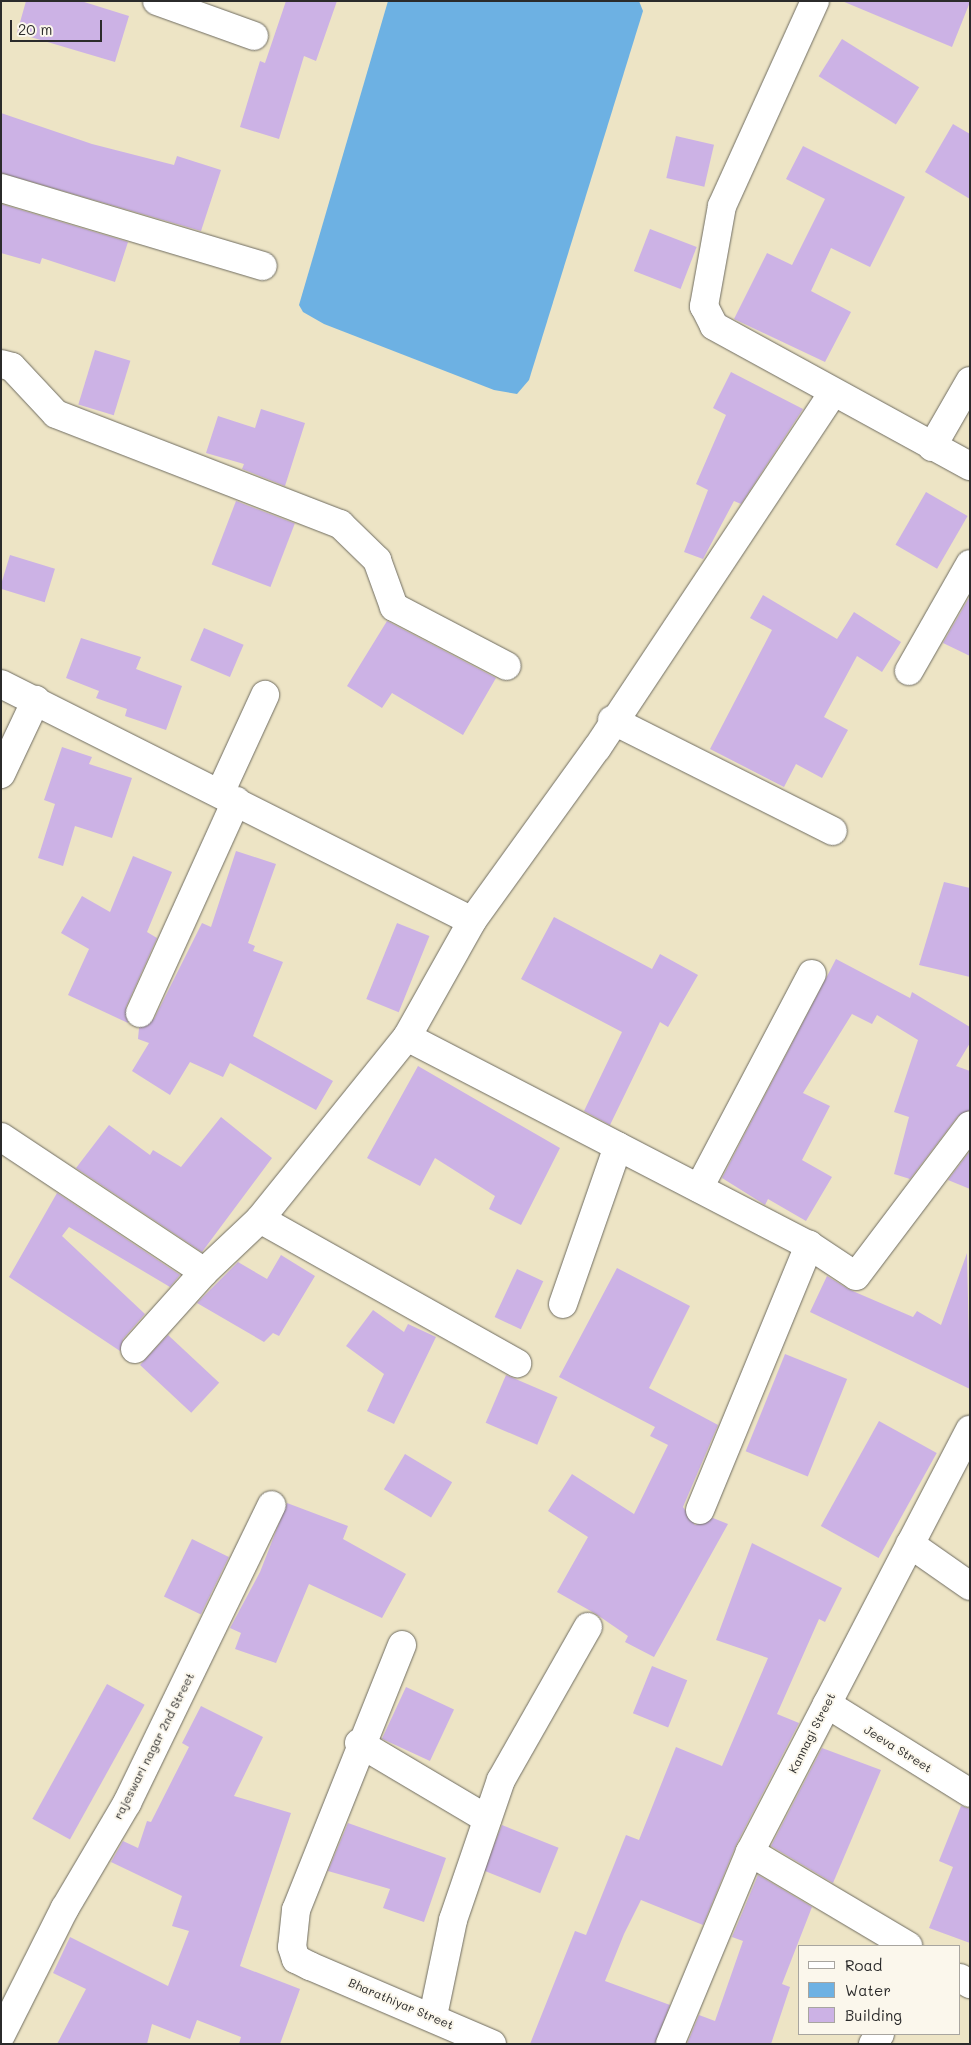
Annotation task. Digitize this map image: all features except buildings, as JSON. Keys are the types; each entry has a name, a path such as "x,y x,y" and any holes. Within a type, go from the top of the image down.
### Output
{"street":[{"path":"157,1 254,36"},
{"path":"814,1 722,206 704,306 714,326 832,394 970,466"},
{"path":"1,188 263,266"},
{"path":"1,364 12,367 56,414 340,524 377,560 394,607 507,666"},
{"path":"932,447 970,381"},
{"path":"135,1349 204,1272 260,1219 407,1037 472,921 597,748 612,720 832,394"},
{"path":"909,671 970,564"},
{"path":"1,684 472,921"},
{"path":"140,1013 228,797 265,695"},
{"path":"1,774 36,700"},
{"path":"612,720 833,831"},
{"path":"699,1188 812,974"},
{"path":"407,1037 809,1245 856,1276 970,1125"},
{"path":"1,1137 204,1272"},
{"path":"563,1304 618,1146"},
{"path":"260,1219 517,1363"},
{"path":"700,1510 809,1245"},
{"name":"Kannagi Street","path":"670,2044 750,1852 970,1430"},
{"name":"rajeswari nagar 2nd Street","path":"1,2035 65,1908 128,1803 272,1505"},
{"path":"910,1544 970,1586"},
{"path":"433,2016 453,1920 501,1780 588,1627"},
{"path":"402,1645 359,1743 487,1819"},
{"name":"Jeeva Street","path":"827,1704 970,1793"},
{"name":"Bharathiyar Street","path":"359,1743 296,1910 292,1947 296,1959 433,2016 492,2044"},
{"path":"750,1852 906,1945"}],"water":[{"path":"388,1 639,1 643,11 529,380 517,394 494,390 324,324 303,312 299,305"}]}
